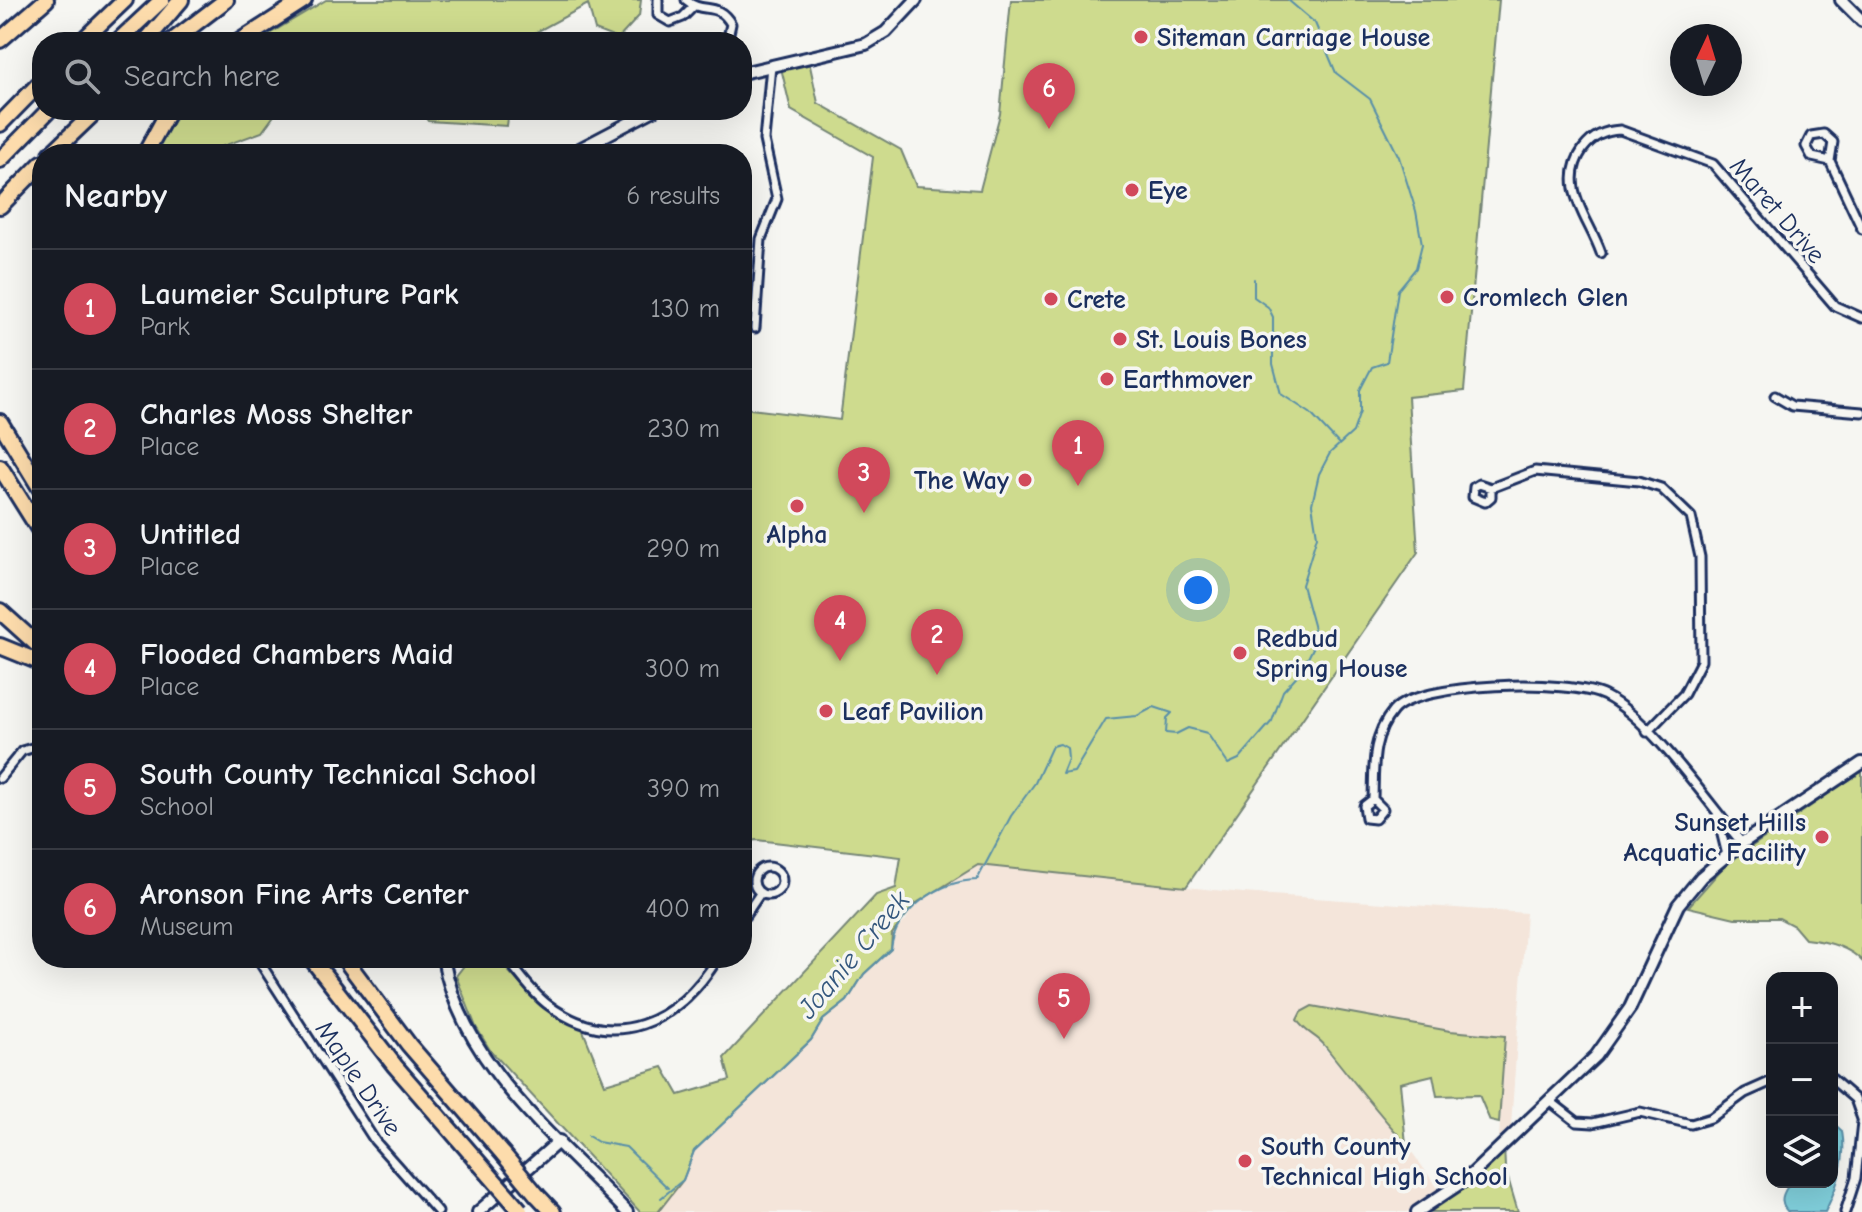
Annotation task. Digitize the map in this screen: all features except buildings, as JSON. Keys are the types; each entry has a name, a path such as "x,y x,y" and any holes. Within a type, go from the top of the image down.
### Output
{"highway":[{"path":"0,40 46,0"},
{"path":"128,32 162,0"},
{"path":"154,32 181,0"},
{"path":"184,32 226,0"},
{"path":"255,32 304,0"},
{"path":"274,20 315,0"},
{"path":"91,32 121,2"},
{"path":"0,124 32,91"},
{"path":"0,160 39,120"},
{"path":"60,144 79,120"},
{"path":"62,144 87,120"},
{"path":"150,144 164,120"},
{"path":"0,206 32,173"},
{"path":"0,422 32,475"},
{"path":"0,467 32,518"},
{"path":"0,611 32,640"},
{"path":"0,646 32,659"},
{"path":"319,968 395,1066 521,1211"},
{"path":"351,968 409,1045 553,1212"}],"street":[{"path":"658,0 658,15 670,22 683,17 693,7"},
{"path":"686,0 693,7 715,8 725,13 731,24 729,32"},
{"path":"752,71 866,44 886,32 916,0"},
{"path":"1841,0 1862,21"},
{"path":"755,328 761,239 777,199 764,140 771,66"},
{"path":"589,144 635,120"},
{"name":"Maret Drive","path":"1601,253 1573,192 1572,173 1576,161 1593,138 1620,130 1713,164 1835,306 1862,318"},
{"path":"1830,161 1862,229"},
{"path":"1775,396 1792,406 1862,412"},
{"path":"1491,488 1535,471 1639,481 1661,488 1691,517 1700,557 1701,661 1684,694 1647,732"},
{"path":"1373,799 1374,752 1379,734 1394,710 1418,695 1440,690 1575,687 1605,696 1647,732 1685,771 1742,843"},
{"path":"0,778 22,751 32,748"},
{"path":"1417,1212 1468,1178 1596,1056 1619,1027 1678,905 1701,877 1742,843 1862,763"},
{"path":"1716,813 1727,855"},
{"path":"752,905 759,895 778,891 782,883 776,869 759,870 755,876 759,895"},
{"name":"Maple Drive","path":"263,968 375,1141 438,1212"},
{"path":"446,968 458,1009 474,1043 498,1077 627,1212"},
{"path":"516,968 554,1008 583,1023 610,1027 651,1022 676,1009 700,987 712,968"},
{"path":"1550,1101 1577,1122 1593,1123 1640,1112 1691,1124 1711,1118 1745,1093 1766,1084"},
{"path":"1838,1084 1855,1099 1862,1120 1856,1178 1845,1212"},
{"path":"478,1212 559,1141"}],"shaded area":[{"path":"978,865 1243,893 1526,913 1511,1126 1499,1139 1505,1037 1450,1031 1312,1006 1316,1038 1406,1144 1440,1191 1408,1212 658,1212 683,1180 694,1151 811,1040 823,1020 847,1001 864,974 891,950 892,934 906,920 914,904"}],"green space":[{"path":"326,0 641,0 639,16 624,32 595,30 588,4 536,32 273,32"},
{"path":"1011,0 1499,0 1464,391 1408,397 1418,552 1186,887 978,865 915,904 892,934 891,949 864,974 847,1001 823,1020 811,1040 694,1151 683,1180 658,1212 640,1212 490,1050 476,1027 456,976 462,968 506,968 545,1007 582,1028 605,1084 663,1067 679,1095 730,1080 724,1058 876,895 896,888 901,857 752,841 752,409 840,420 873,157 791,110 781,68 809,61 818,103 901,150 916,186 980,190 1000,114"},
{"path":"174,120 271,120 262,132 228,144 160,144"},
{"path":"427,120 508,120 507,126"},
{"path":"1862,771 1862,961 1836,945 1805,939 1794,926 1779,918 1735,918 1688,907 1726,864"},
{"path":"1312,1006 1450,1031 1505,1036 1499,1123 1490,1121 1479,1095 1437,1096 1433,1075 1400,1083 1406,1144 1322,1042 1297,1020 1301,1012"},
{"path":"1504,1144 1505,1168 1518,1212 1417,1212"}],"water":[{"path":"1838,1127 1842,1131 1842,1162 1838,1179"},
{"path":"1835,1188 1825,1212 1788,1212 1783,1204 1786,1190"}],"waterway":[{"name":"Joanie Creek","path":"661,1198 683,1180 694,1151 811,1040 823,1020 847,1001 864,974 891,949 894,935 910,911 948,886 977,880 1011,816 1035,783 1052,746 1060,744 1067,748 1068,759 1062,774 1074,772 1106,719 1137,716 1154,707 1172,713 1167,718 1166,733 1176,734 1188,728 1207,733 1228,764 1239,759 1272,721 1283,691 1302,670 1317,640 1302,585 1317,536 1312,504 1319,474 1330,453 1353,432 1360,412 1360,390 1372,367 1387,362 1398,290 1416,268 1422,244 1416,211 1399,157 1370,99 1336,73 1315,23 1288,0"},
{"path":"1254,279 1254,297 1268,307 1273,317 1273,364 1281,394 1310,413 1339,444"},
{"path":"588,1136 598,1142 626,1147 668,1188"}],"place":[{"name":"Siteman Carriage House","path":"1141,37"},
{"name":"Aronson Fine Arts Center","path":"1049,129"},
{"name":"Eye","path":"1132,190"},
{"name":"Cromlech Glen","path":"1447,297"},
{"name":"Crete","path":"1051,299"},
{"name":"St. Louis Bones","path":"1120,339"},
{"name":"Earthmover","path":"1107,379"},
{"name":"The Way","path":"1025,480"},
{"name":"Laumeier Sculpture Park","path":"1078,486"},
{"name":"Alpha","path":"797,506"},
{"name":"Untitled","path":"864,513"},
{"name":"Redbud Spring House","path":"1240,653"},
{"name":"Flooded Chambers Maid","path":"840,661"},
{"name":"Charles Moss Shelter","path":"937,675"},
{"name":"Leaf Pavilion","path":"826,711"},
{"name":"Sunset Hills Acquatic Facility","path":"1822,837"},
{"name":"South County Technical School","path":"1064,1039"},
{"name":"South County Technical High School","path":"1245,1161"}]}
